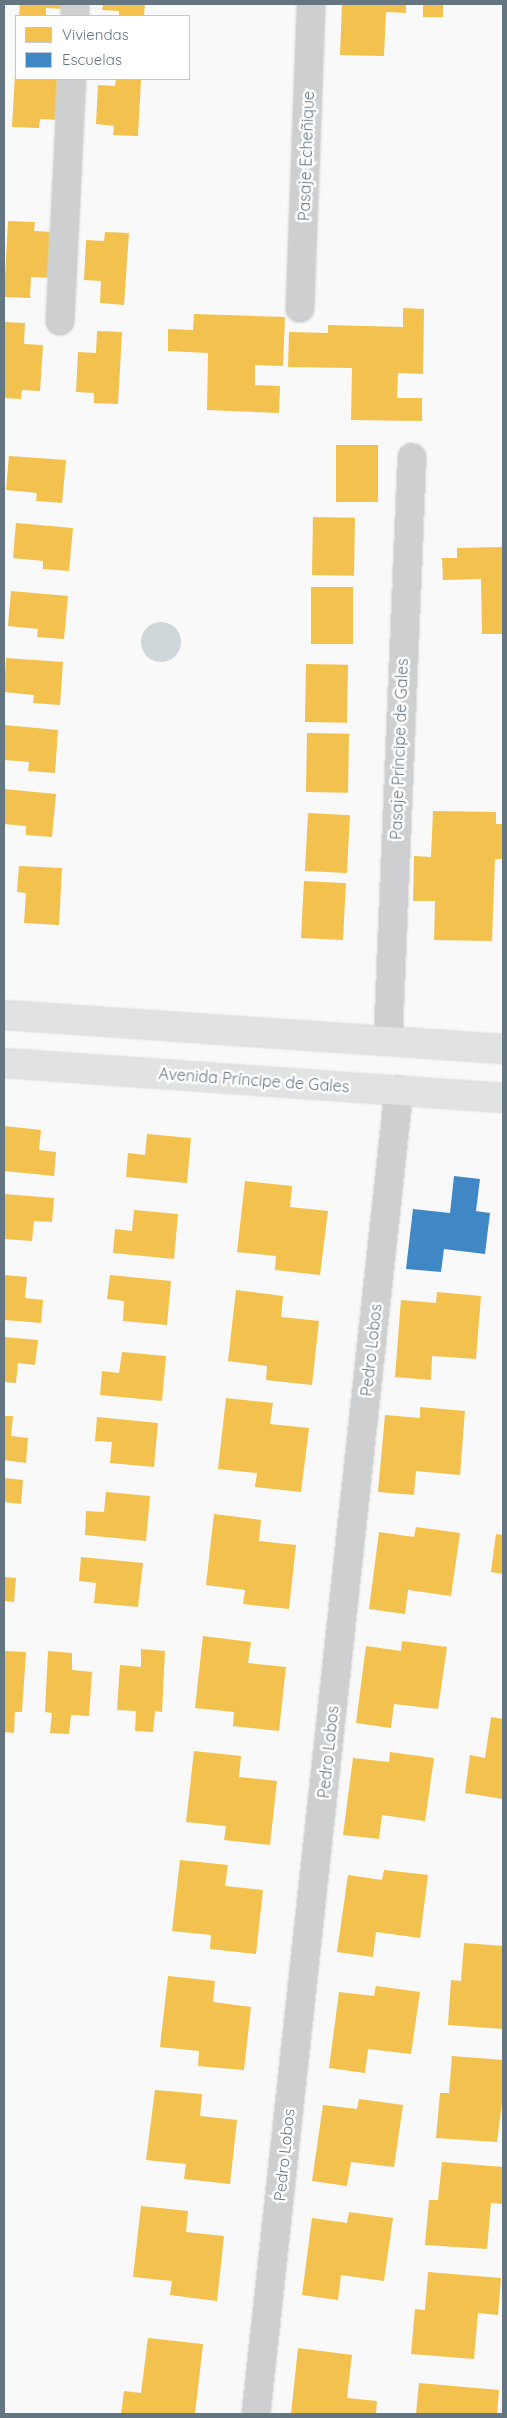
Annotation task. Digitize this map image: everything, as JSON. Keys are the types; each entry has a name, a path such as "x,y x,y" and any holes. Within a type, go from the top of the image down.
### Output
{"main road":[{"path":"4,1015 503,1049"},
{"name":"Avenida Príncipe de Gales","path":"4,1063 503,1098"}],"street":[{"name":"Pasaje Echeñique","path":"300,308 311,4"},
{"path":"60,320 72,80"},
{"name":"Pasaje Príncipe de Gales","path":"388,1041 412,457"},
{"name":"Pedro Lobos","path":"256,2414 399,1090"}],"shaded area":[{"path":"165,622 172,625 178,631 181,642 180,650 172,659 165,662 157,662 150,659 142,650 141,638 144,631 153,623"}],"building: Viviendas":[{"path":"20,4 66,4 66,9 46,8 46,15 19,15"},
{"path":"103,4 145,4 144,15 119,15 119,11 102,10"},
{"path":"342,4 406,4 406,13 386,12 384,56 340,55"},
{"path":"423,4 443,4 443,17 423,17"},
{"path":"15,74 15,80 61,80 58,120 40,119 39,128 12,127"},
{"path":"116,80 141,80 138,136 113,135 114,126 96,124 98,85 115,86"},
{"path":"8,221 35,222 34,231 53,232 51,278 31,277 30,298 4,297"},
{"path":"105,232 129,233 124,305 100,303 101,281 84,280 86,240 104,241"},
{"path":"403,308 424,309 423,374 398,373 397,398 422,398 422,421 351,420 352,368 288,367 289,332 328,333 328,325 403,327"},
{"path":"194,314 285,317 283,366 255,365 255,385 280,386 279,413 207,410 208,353 168,351 168,329 193,330"},
{"path":"4,322 25,323 24,344 43,345 40,391 22,390 21,399 4,398"},
{"path":"97,331 122,332 118,404 94,403 94,393 76,392 78,352 96,353"},
{"path":"336,445 378,445 378,502 336,502"},
{"path":"9,456 66,460 62,503 36,501 37,493 6,490"},
{"path":"313,517 355,518 354,576 312,575"},
{"path":"16,523 73,528 69,571 43,569 43,561 13,558"},
{"path":"503,547 503,634 482,634 481,579 443,580 442,558 457,558 457,548"},
{"path":"311,587 353,587 353,644 311,644"},
{"path":"11,591 68,596 64,639 37,637 38,629 8,626"},
{"path":"6,658 63,662 60,705 33,703 34,695 4,692"},
{"path":"306,664 348,665 347,723 305,722"},
{"path":"4,725 58,730 55,773 28,771 29,762 4,760"},
{"path":"307,733 349,734 348,793 306,792"},
{"path":"4,789 56,794 52,837 26,835 26,826 4,824"},
{"path":"433,811 496,812 496,824 503,824 503,859 495,859 492,941 434,940 435,901 413,901 414,856 431,857"},
{"path":"308,813 350,815 347,873 305,871"},
{"path":"19,866 62,868 59,925 24,923 26,893 17,892"},
{"path":"304,881 346,883 343,940 301,938"},
{"path":"4,1126 41,1130 39,1150 56,1152 54,1176 4,1171"},
{"path":"147,1134 191,1138 187,1183 126,1177 128,1153 145,1155"},
{"path":"245,1181 292,1186 290,1207 328,1211 320,1275 275,1270 276,1256 237,1252"},
{"path":"4,1194 54,1198 52,1222 34,1221 32,1241 4,1239"},
{"path":"134,1210 178,1214 174,1259 113,1253 115,1229 132,1231"},
{"path":"4,1275 27,1277 25,1298 43,1300 41,1323 4,1320"},
{"path":"110,1275 171,1281 167,1325 123,1321 124,1301 107,1299"},
{"path":"236,1290 283,1296 281,1317 319,1321 312,1385 266,1380 267,1366 228,1361"},
{"path":"437,1292 481,1296 476,1359 432,1356 431,1380 395,1377 401,1300 436,1303"},
{"path":"4,1337 38,1340 35,1365 18,1363 16,1383 4,1382"},
{"path":"122,1352 166,1356 162,1401 100,1395 102,1371 119,1373"},
{"path":"226,1398 273,1403 270,1424 309,1428 301,1492 255,1487 257,1473 218,1469"},
{"path":"420,1407 465,1411 460,1475 416,1471 414,1495 378,1492 385,1415 420,1418"},
{"path":"4,1416 13,1416 11,1436 28,1438 26,1463 4,1460"},
{"path":"97,1417 158,1423 154,1467 110,1463 112,1442 95,1441"},
{"path":"4,1478 23,1480 21,1504 4,1502"},
{"path":"106,1492 150,1496 146,1541 85,1535 86,1511 104,1512"},
{"path":"214,1514 261,1520 259,1541 296,1545 289,1609 243,1604 245,1590 206,1585"},
{"path":"416,1527 460,1533 451,1596 408,1590 405,1614 369,1609 379,1532 414,1537"},
{"path":"496,1534 503,1535 503,1574 491,1572"},
{"path":"81,1557 143,1563 138,1607 94,1603 96,1583 79,1581"},
{"path":"4,1577 16,1578 14,1602 4,1601"},
{"path":"203,1636 251,1642 248,1663 286,1667 279,1731 233,1726 234,1712 195,1708"},
{"path":"402,1641 447,1647 438,1709 394,1704 391,1728 356,1723 366,1646 401,1651"},
{"path":"141,1649 165,1651 162,1712 155,1711 153,1732 135,1731 136,1711 117,1710 120,1665 141,1667"},
{"path":"4,1651 26,1652 22,1712 15,1712 14,1733 4,1732"},
{"path":"48,1651 72,1653 72,1670 92,1672 89,1716 71,1715 69,1734 50,1733 52,1713 45,1712"},
{"path":"491,1717 503,1719 503,1799 465,1793 470,1755 485,1758"},
{"path":"194,1751 241,1756 239,1777 277,1781 270,1845 224,1840 226,1826 186,1822"},
{"path":"390,1752 434,1758 425,1821 382,1815 379,1839 343,1835 353,1758 389,1762"},
{"path":"180,1860 228,1865 225,1886 263,1890 256,1954 210,1949 211,1935 172,1931"},
{"path":"384,1870 428,1875 420,1938 376,1932 373,1957 337,1952 348,1875 382,1880"},
{"path":"464,1943 503,1946 503,2029 448,2025 451,1980 461,1981"},
{"path":"168,1976 215,1981 213,2002 251,2007 244,2070 198,2066 199,2051 160,2047"},
{"path":"376,1986 420,1992 411,2054 368,2049 365,2073 329,2068 339,1992 374,1996"},
{"path":"452,2056 503,2060 503,2096 497,2142 436,2138 440,2093 449,2093"},
{"path":"155,2090 202,2094 200,2116 237,2120 230,2184 184,2179 186,2164 146,2160"},
{"path":"359,2099 403,2105 394,2167 351,2162 347,2186 312,2181 323,2105 357,2109"},
{"path":"442,2162 503,2167 503,2204 491,2203 487,2249 425,2245 429,2200 438,2200"},
{"path":"141,2206 188,2211 186,2232 224,2236 217,2301 170,2295 172,2281 133,2277"},
{"path":"349,2212 393,2218 384,2281 341,2275 338,2300 302,2295 312,2218 347,2223"},
{"path":"428,2272 501,2278 498,2315 478,2313 474,2359 411,2354 415,2309 425,2310"},
{"path":"148,2338 203,2344 195,2414 121,2414 124,2391 141,2393"},
{"path":"298,2348 352,2355 347,2398 377,2401 376,2414 291,2414"},
{"path":"419,2383 499,2390 497,2414 416,2414"}],"building: Escuelas":[{"path":"454,1176 480,1179 476,1211 490,1213 485,1254 444,1249 441,1272 406,1269 413,1209 450,1213"}]}
